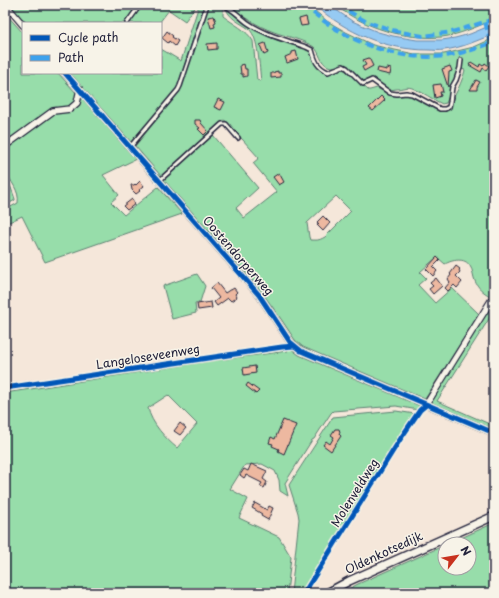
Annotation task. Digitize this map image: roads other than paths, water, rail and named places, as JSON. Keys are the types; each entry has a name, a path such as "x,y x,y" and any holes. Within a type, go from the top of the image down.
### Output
{"street":[{"path":"6,5 22,24"},
{"name":"Oostendorperweg","path":"66,74 259,295 294,346 301,351 494,433"},
{"path":"5,146 53,111 70,110 77,103 80,89"},
{"path":"426,404 494,296"},
{"name":"Oldenkotsedijk","path":"327,593 356,578 494,516"}],"lane":[{"path":"128,22 140,5"},
{"path":"130,147 178,90 207,5"},
{"path":"222,5 226,6 247,23 266,34 312,50 320,68 328,72 343,66 363,84 372,80 390,93 412,94 440,109 449,107 452,87 456,80 461,60"},
{"path":"159,181 222,124 226,124 238,138"}],"water":[{"path":"314,5 329,5 352,21 378,32 417,40 442,40 455,38 470,34 494,24 494,34 464,46 451,49 413,49 397,47 354,32 340,24"}]}
